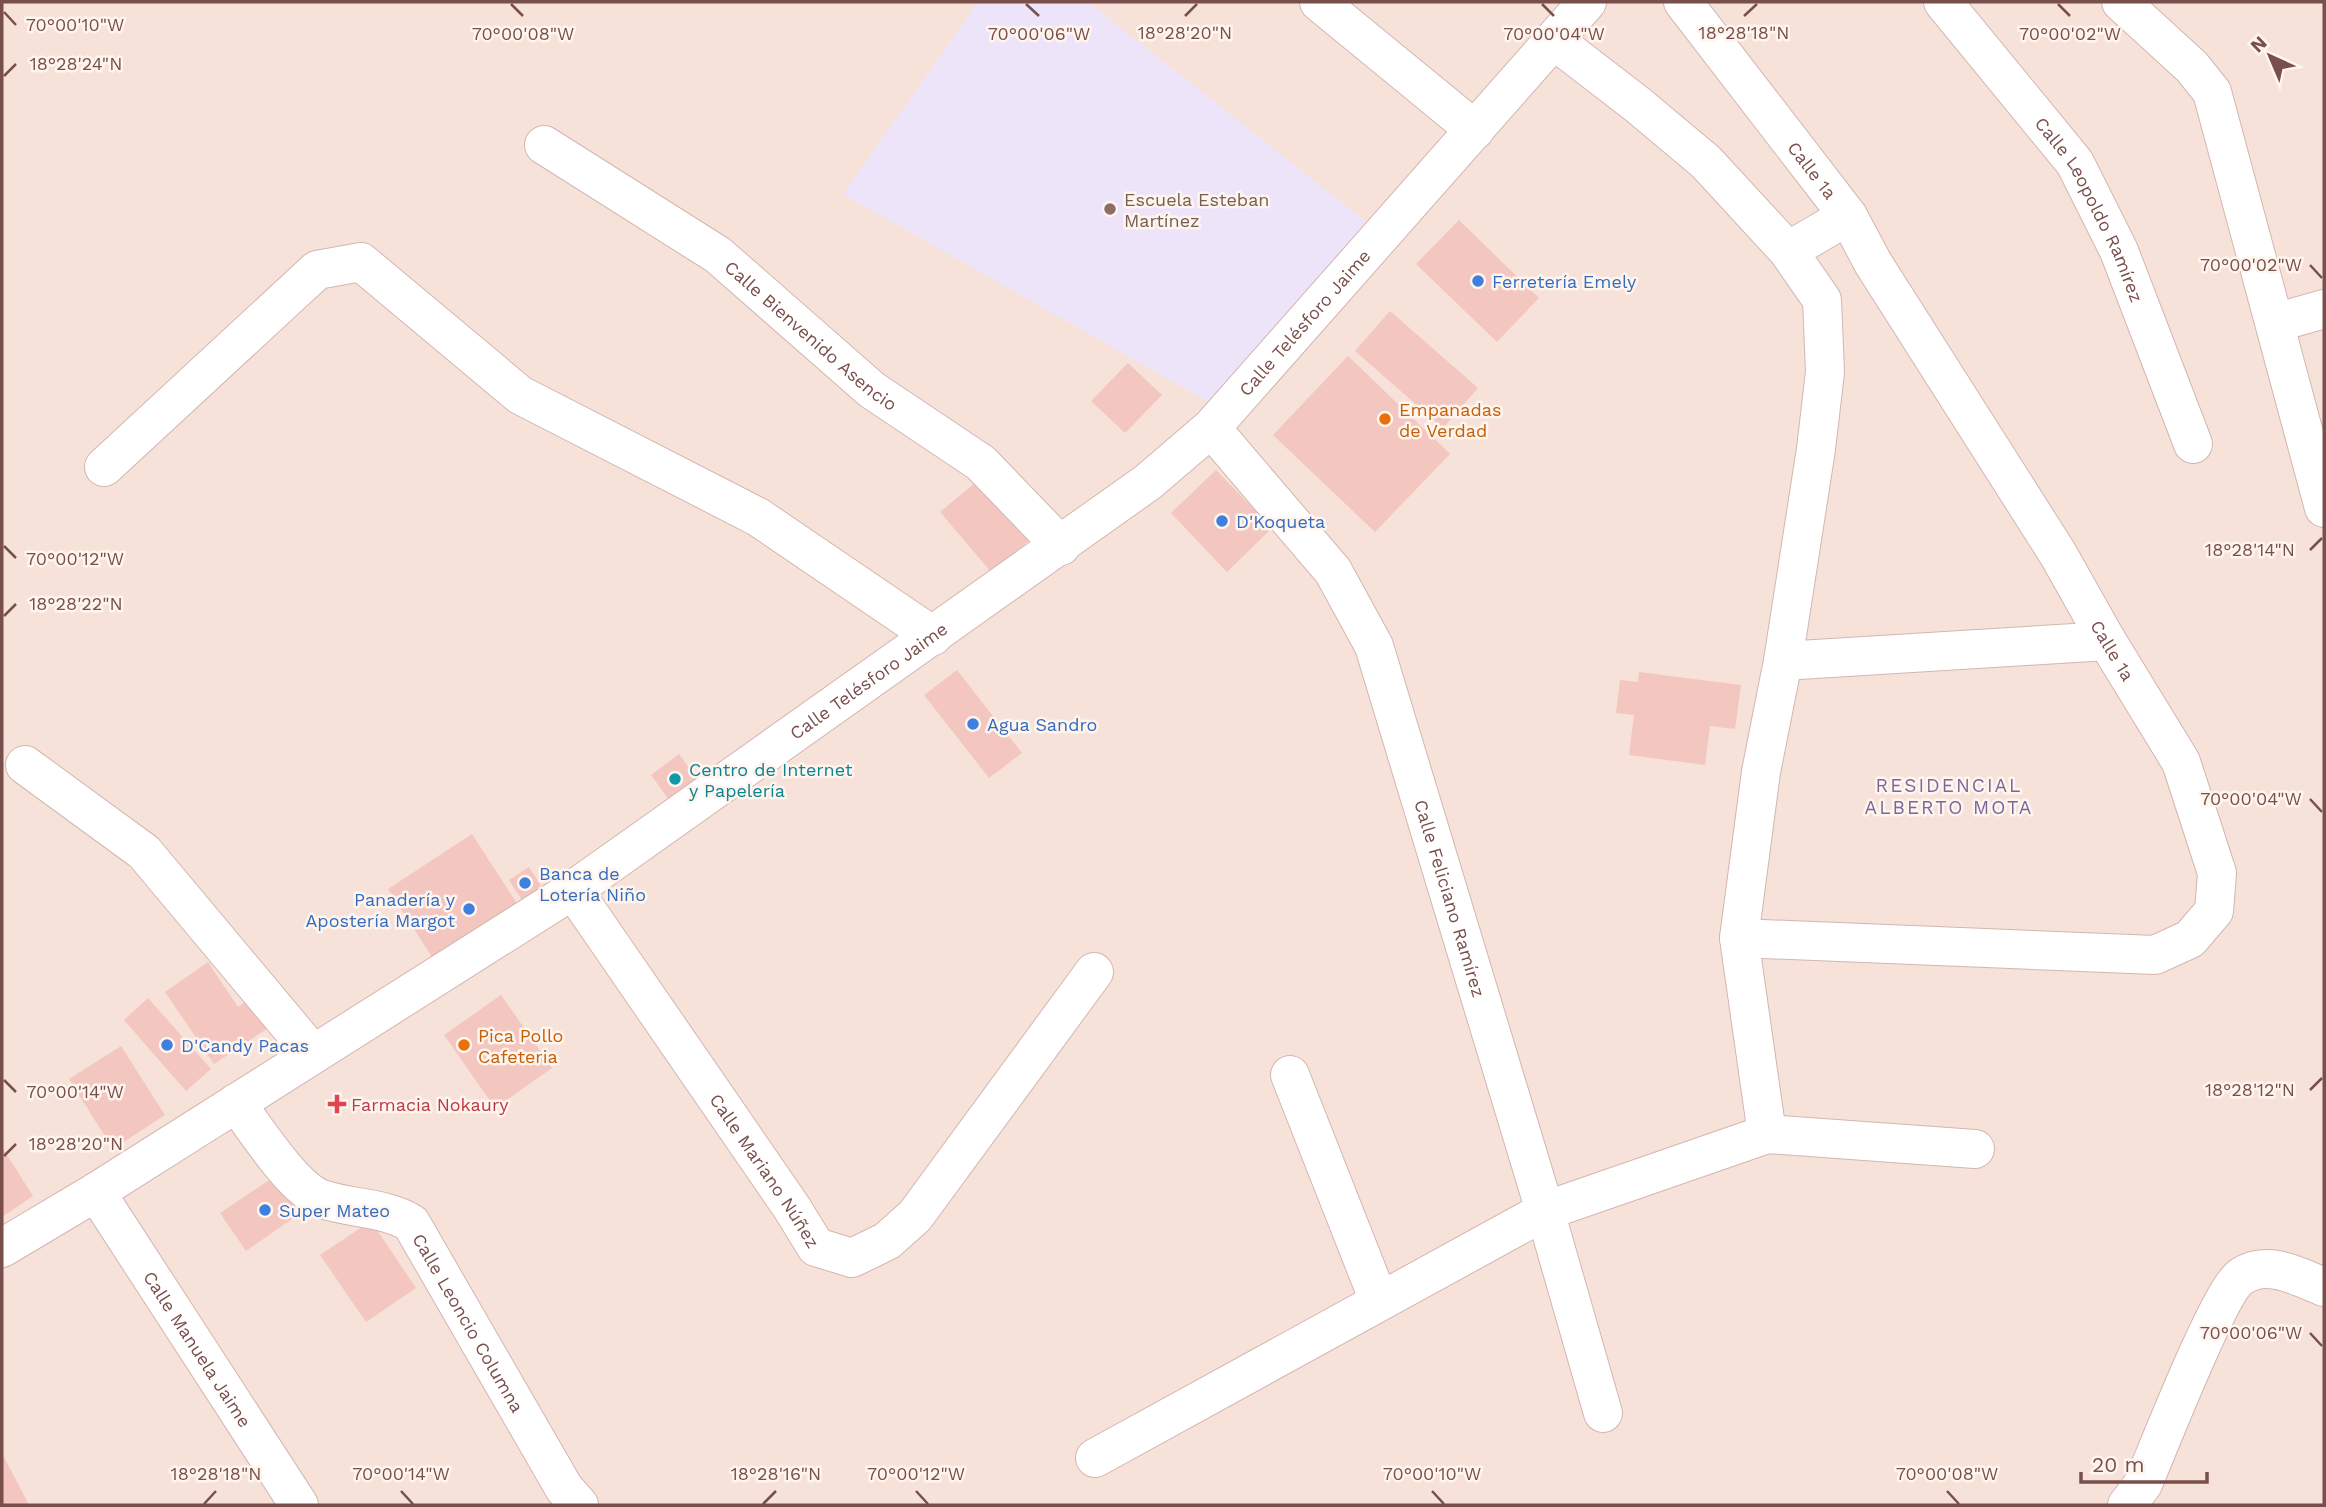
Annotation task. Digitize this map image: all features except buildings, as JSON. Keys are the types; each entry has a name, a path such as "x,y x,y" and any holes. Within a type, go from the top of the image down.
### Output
{"street":[{"path":"1319,2 1475,130"},
{"name":"Calle Telésforo Jaime","path":"2,1248 96,1192 573,890 1148,482 1211,428 1587,2"},
{"name":"Calle 1a","path":"1683,2 1848,216 1874,263 2058,554 2107,641 2181,762 2217,873 2214,911 2190,939 2155,955 1739,938"},
{"name":"Calle Leopoldo Ramírez","path":"1943,2 2075,163 2119,251 2193,444"},
{"path":"2121,2 2192,67 2212,92 2324,508"},
{"path":"1555,41 1638,104 1706,162 1788,251 1822,300 1825,372 1783,661 1761,772 1739,938 1767,1133"},
{"name":"Calle Bienvenido Asencio","path":"544,145 718,256 872,390 981,463 1061,546"},
{"path":"1788,251 1848,216"},
{"path":"104,467 317,270 361,262 520,395 758,517 933,636"},
{"path":"2275,323 2324,309"},
{"name":"Calle Feliciano Ramírez","path":"1211,428 1333,571 1374,646 1545,1210 1603,1413"},
{"path":"1783,661 2107,641"},
{"path":"25,765 144,852 313,1054"},
{"name":"Calle Mariano Núñez","path":"573,890 785,1196 816,1247 852,1258 887,1241 915,1216 1094,972"},
{"path":"1290,1075 1379,1301"},
{"name":"Calle Leoncio Columna","path":"236,1103 302,1188 321,1199 394,1213 411,1223 564,1488 579,1505"},
{"path":"1095,1458 1545,1210 1767,1133 1975,1149"},
{"name":"Calle Manuela Jaime","path":"96,1192 299,1505"},
{"path":"2127,1505 2143,1484 2219,1307 2240,1276 2260,1269 2283,1270 2324,1287"}],"shaded area":[{"path":"2,2 2324,2 2324,1505 2,1505"},
{"name":"Escuela Esteban Martínez","path":"978,2 1088,2 1369,224 1212,404 843,194"}],"place":[{"name":"Escuela Esteban Martínez","path":"1110,209"},
{"name":"Ferretería Emely","path":"1478,281"},
{"name":"Empanadas de Verdad","path":"1385,419"},
{"name":"D'Koqueta","path":"1222,521"},
{"name":"Agua Sandro","path":"973,724"},
{"name":"Centro de Internet y Papelería","path":"675,779"},
{"name":"Banca de Lotería Niño","path":"525,883"},
{"name":"Panadería y Apostería Margot","path":"469,909"},
{"name":"D'Candy Pacas","path":"167,1045"},
{"name":"Pica Pollo Cafeteria","path":"464,1045"},
{"name":"Farmacia Nokaury","path":"337,1104"},
{"name":"Super Mateo","path":"265,1210"}],"district":[{"name":"RESIDENCIAL ALBERTO MOTA","path":"1949,796"}]}
